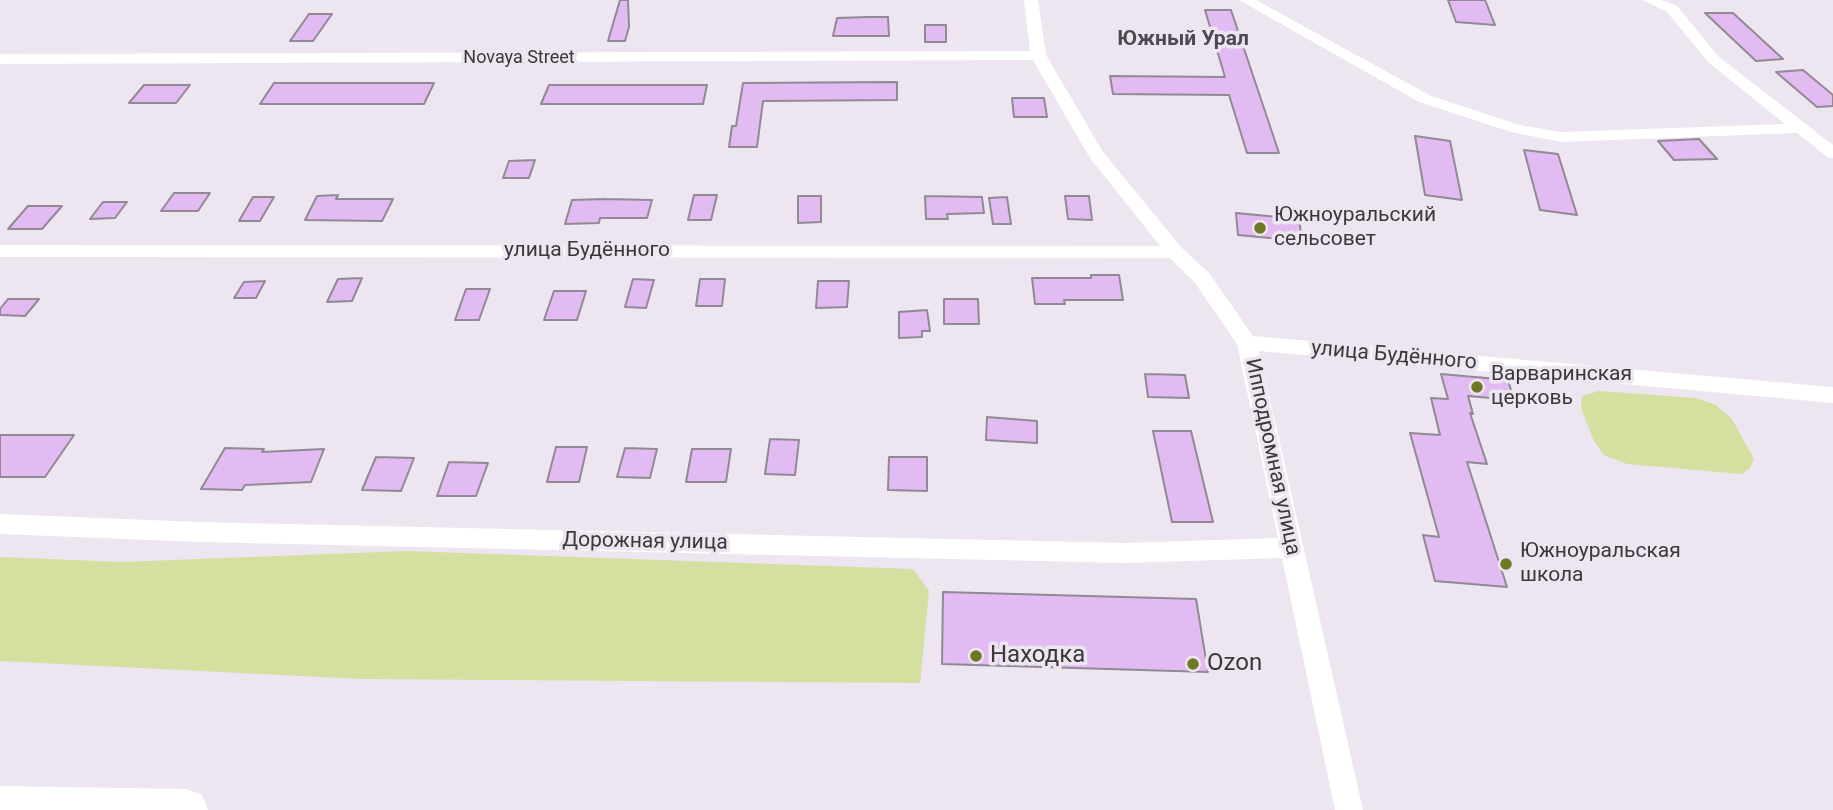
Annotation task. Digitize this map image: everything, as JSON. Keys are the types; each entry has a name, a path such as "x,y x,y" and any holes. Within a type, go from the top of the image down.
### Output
{"highway":[{"path":"0,807 187,810"}],"street":[{"name":"Ипподромная улица","path":"1031,0 1038,55 1096,154 1175,252 1202,278 1247,343 1349,810"},
{"path":"1246,0 1425,99 1517,129 1561,137 1801,128"},
{"path":"1650,0 1672,9 1714,60 1833,153"},
{"name":"Novaya Street","path":"0,58 796,58 1038,55"},
{"name":"улица Будённого","path":"0,251 1175,252"},
{"name":"улица Будённого","path":"1247,343 1833,395"},
{"name":"Дорожная улица","path":"0,524 227,533 1126,553 1291,548"}],"green space":[{"path":"1599,391 1696,398 1716,405 1732,419 1754,459 1750,468 1742,474 1627,464 1604,455 1593,439 1581,408 1582,396"},
{"path":"407,551 913,569 929,591 920,683 362,679 0,661 0,557 121,562"}],"building":[{"path":"620,0 628,0 629,27 625,41 608,41"},
{"path":"1448,0 1485,0 1495,25 1456,22"},
{"path":"1205,10 1231,10 1279,153 1247,153 1229,95 1113,94 1110,76 1225,77"},
{"path":"1705,13 1733,13 1783,59 1756,61"},
{"path":"309,14 332,14 313,41 290,41"},
{"path":"888,17 889,36 833,36 837,18"},
{"path":"925,25 946,25 946,42 925,42"},
{"path":"1803,70 1833,95 1833,106 1817,107 1776,72"},
{"path":"897,82 897,100 763,101 757,147 729,147 732,126 736,126 743,83"},
{"path":"274,83 434,83 424,104 260,104"},
{"path":"144,85 190,85 176,103 129,103"},
{"path":"549,85 707,85 703,104 541,104"},
{"path":"1012,98 1044,98 1047,117 1014,117"},
{"path":"1415,136 1450,141 1462,200 1425,195"},
{"path":"1699,139 1717,159 1674,160 1658,141"},
{"path":"1524,150 1558,154 1577,215 1540,210"},
{"path":"535,160 529,178 503,178 509,161"},
{"path":"174,193 210,193 198,211 161,211"},
{"path":"338,195 336,199 393,199 382,221 305,220 317,196"},
{"path":"694,195 717,195 711,220 688,220"},
{"path":"798,196 821,196 821,222 798,223"},
{"path":"925,196 982,197 984,213 947,214 948,219 926,219"},
{"path":"1065,196 1089,196 1092,220 1068,219"},
{"path":"253,197 274,197 260,221 239,221"},
{"path":"1007,197 1011,224 993,224 989,198"},
{"path":"572,200 652,200 647,218 600,218 599,223 565,224"},
{"path":"103,202 127,202 115,218 90,219"},
{"path":"28,206 62,206 42,229 8,229"},
{"path":"1236,213 1299,219 1302,241 1238,235"},
{"path":"1091,275 1119,275 1123,300 1064,300 1065,304 1035,304 1032,278 1091,278"},
{"path":"362,278 352,301 327,302 338,279"},
{"path":"633,279 654,280 646,308 625,307"},
{"path":"700,279 725,279 722,306 696,306"},
{"path":"265,281 256,298 234,298 244,282"},
{"path":"818,281 849,281 847,307 816,308"},
{"path":"466,289 490,289 479,320 455,320"},
{"path":"554,291 586,291 577,320 544,320"},
{"path":"8,299 39,299 25,316 0,315 0,309"},
{"path":"944,299 978,299 979,324 944,324"},
{"path":"927,310 930,331 922,331 922,337 899,338 899,312"},
{"path":"1145,374 1185,375 1189,398 1148,397"},
{"path":"1441,374 1508,380 1514,400 1468,396 1473,414 1470,413 1487,464 1467,462 1507,587 1435,581 1423,535 1439,537 1410,433 1440,435 1431,398 1448,399"},
{"path":"987,417 1037,421 1037,443 986,440"},
{"path":"1153,431 1191,431 1213,522 1172,522"},
{"path":"0,435 74,435 45,477 0,477"},
{"path":"770,439 799,440 795,475 765,474"},
{"path":"556,447 587,447 579,482 547,482"},
{"path":"225,448 264,449 262,452 324,449 311,482 245,485 242,490 201,489"},
{"path":"625,448 657,449 650,478 617,477"},
{"path":"692,449 731,449 726,482 686,482"},
{"path":"376,457 414,458 401,491 362,490"},
{"path":"889,457 927,457 927,491 888,490"},
{"path":"449,462 488,463 476,496 437,496"},
{"path":"943,592 1196,599 1208,672 942,664"}],"place":[{"name":"Южноуральский сельсовет","path":"1260,228"},
{"name":"Варваринская церковь","path":"1477,387"},
{"name":"Южноуральская школа","path":"1506,564"},
{"name":"Находка","path":"976,656"},
{"name":"Ozon","path":"1193,664"}],"district":[{"name":"Южный Урал","path":"1183,40"}]}
